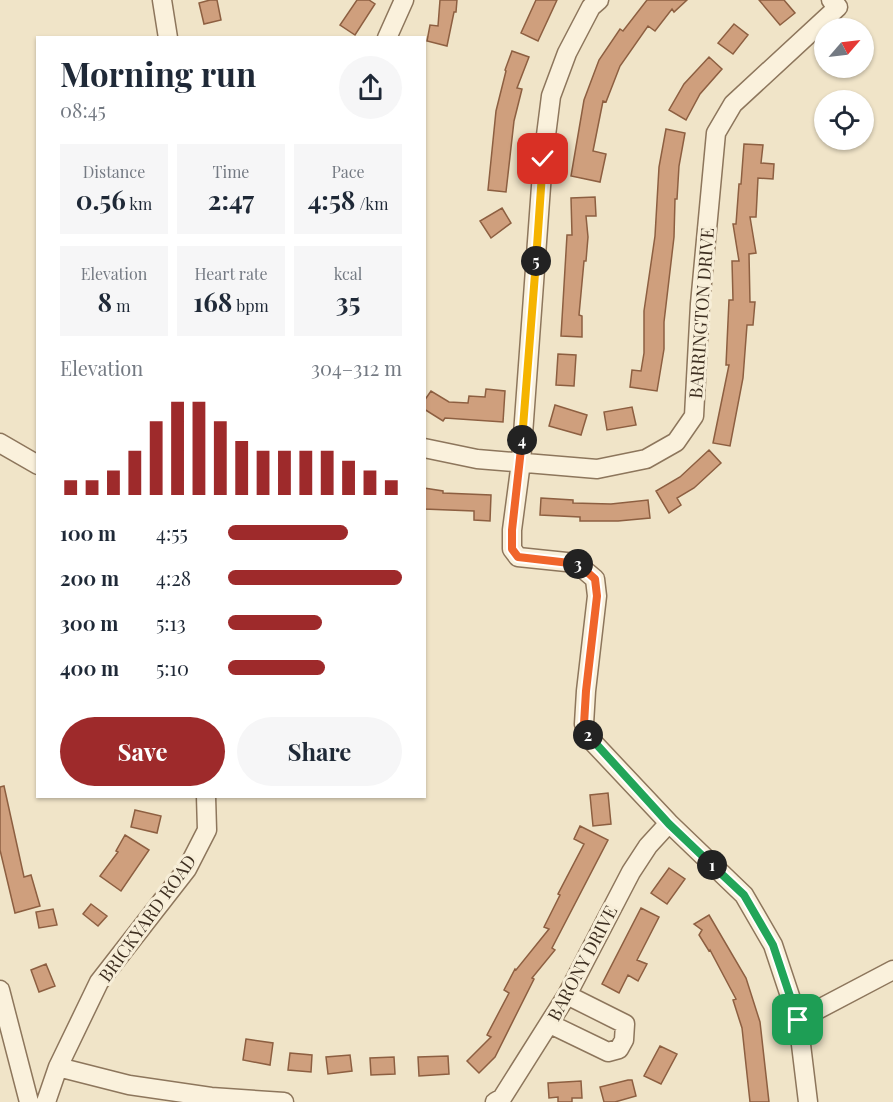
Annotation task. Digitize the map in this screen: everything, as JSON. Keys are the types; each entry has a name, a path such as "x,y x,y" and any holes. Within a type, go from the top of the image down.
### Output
{"street":[{"path":"162,0 168,36"},
{"path":"388,36 404,0"},
{"path":"598,0 591,7 567,53 551,96 543,159 521,462 512,530 512,549 518,557 576,563 595,579 597,596 584,724 589,738 669,824 744,895 773,945 798,1020 808,1102"},
{"name":"BARRINGTON DRIVE","path":"426,448 477,459 597,469 646,459 676,442 694,416 699,304 716,133 733,104 835,4"},
{"path":"0,443 36,464"},
{"name":"BRICKYARD ROAD","path":"46,1102 58,1067 99,982 187,869 207,830 206,798"},
{"name":"BARONY DRIVE","path":"495,1102 502,1098 550,1024 631,872 648,846 669,824"},
{"path":"798,1020 893,970"},
{"path":"0,990 2,1012 29,1102"},
{"path":"550,1024 608,1052 619,1049 624,1040 625,1024 567,995"},
{"path":"58,1067 129,1085 211,1099 284,1102"}],"building":[{"path":"217,0 221,20 204,24 199,3"},
{"path":"357,0 369,0 375,4 355,35 340,25"},
{"path":"440,0 457,0 447,46 427,41 430,25 438,26"},
{"path":"536,0 557,0 538,41 521,33"},
{"path":"647,0 687,0 674,12 672,9 655,31 648,26 620,66 606,102 603,101 593,151 606,154 600,182 571,176 584,100 599,60 620,29 623,31"},
{"path":"759,0 784,0 795,13 780,25"},
{"path":"734,24 748,35 733,54 718,43"},
{"path":"512,51 529,57 517,88 522,89 514,121 506,192 488,190 496,111 505,70"},
{"path":"709,57 722,69 700,94 686,120 669,110 684,84"},
{"path":"666,129 685,133 679,166 677,199 675,199 674,237 664,322 664,349 657,391 630,387 632,370 641,371 644,353 644,311 655,236 659,167"},
{"path":"744,144 763,145 761,163 774,164 773,179 758,178 756,217 750,217 756,253 749,254 750,302 755,302 753,325 747,325 743,378 730,446 713,443 729,365 726,365 729,300 733,300 732,261 739,261 733,224 736,224"},
{"path":"595,197 596,216 586,216 588,237 579,315 582,316 582,337 561,336 567,235 572,235 571,198"},
{"path":"502,208 511,223 491,238 480,221"},
{"path":"558,354 576,355 574,386 556,385"},
{"path":"486,389 505,391 503,422 445,418 443,421 426,410 426,398 431,391 449,402 468,403 469,396 485,397"},
{"path":"555,405 587,415 581,435 549,426"},
{"path":"632,407 636,425 607,430 604,412"},
{"path":"709,450 721,463 694,488 677,498 681,505 669,513 656,491 680,477"},
{"path":"426,488 443,491 443,493 491,495 490,521 474,520 474,511 426,509"},
{"path":"541,498 573,500 573,503 611,504 648,500 650,518 580,521 580,517 540,515"},
{"path":"4,786 24,877 31,875 40,906 15,913 0,850 0,787"},
{"path":"608,793 611,824 593,826 590,795"},
{"path":"135,810 161,816 157,833 131,827"},
{"path":"580,826 608,840 552,948 555,950 532,978 534,979 495,1057 479,1073 467,1061 491,1037 487,1035 509,993 504,990 515,969 549,929 544,927 584,844 574,839"},
{"path":"125,835 149,850 121,891 100,876 118,852 116,851"},
{"path":"669,868 685,879 667,904 651,893"},
{"path":"91,904 107,916 98,926 83,914"},
{"path":"641,908 659,917 637,960 647,964 638,981 628,975 619,993 602,984"},
{"path":"53,909 57,925 39,928 36,912"},
{"path":"709,915 746,978 760,1022 769,1102 750,1102 742,1028 733,1000 736,999 710,950 699,935 702,930 694,924"},
{"path":"46,964 55,986 39,992 31,970"},
{"path":"246,1039 273,1043 270,1065 243,1060"},
{"path":"660,1046 677,1054 661,1084 644,1076"},
{"path":"290,1053 312,1055 311,1072 288,1070"},
{"path":"350,1055 352,1071 328,1074 326,1057"},
{"path":"448,1056 449,1074 419,1076 418,1057"},
{"path":"394,1057 395,1074 371,1075 370,1058"},
{"path":"632,1080 636,1096 615,1102 604,1102 600,1087"},
{"path":"581,1081 582,1098 572,1098 572,1102 558,1102 558,1097 549,1098 548,1083"}],"route":[{"path":"543,159 521,462 512,530 512,549 518,557 576,563 595,579 597,596 584,724 589,738 669,824 744,895 773,945 798,1020"}]}
